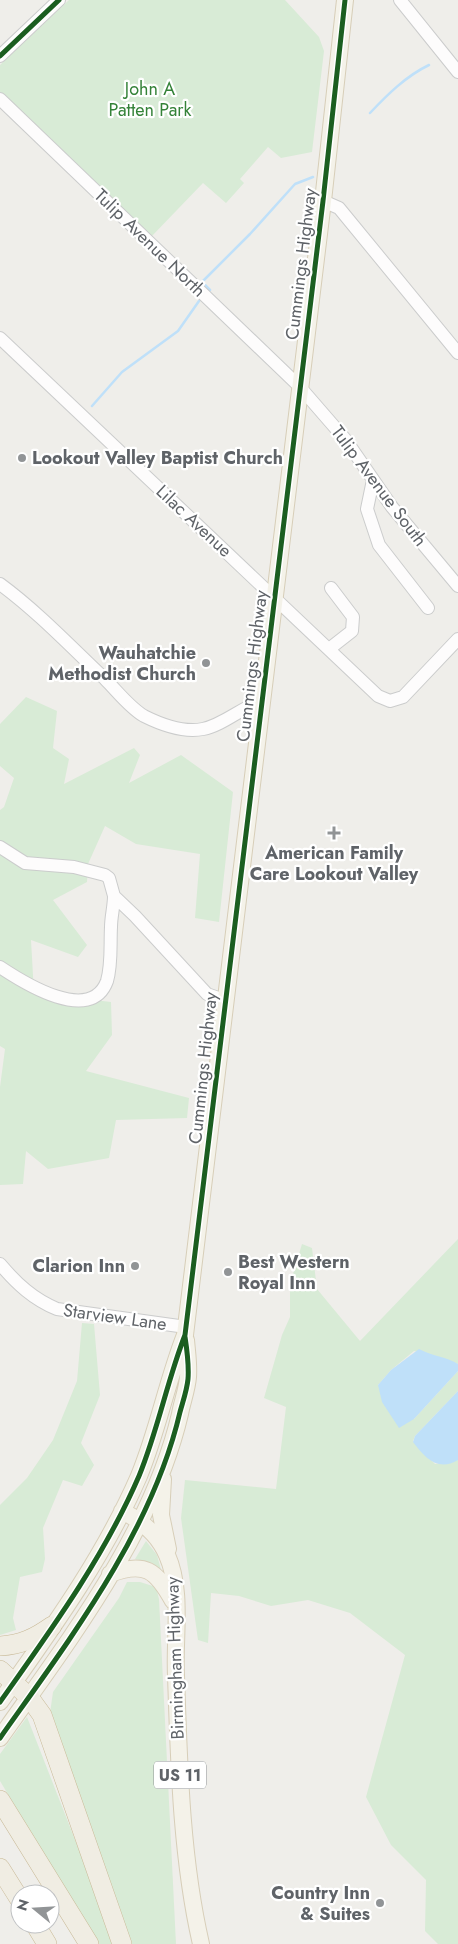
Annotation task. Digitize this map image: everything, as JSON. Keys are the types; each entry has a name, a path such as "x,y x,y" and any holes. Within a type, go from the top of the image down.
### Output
{"highway":[{"path":"0,1646 16,1645 34,1639 52,1626"},
{"path":"0,1670 29,1697 42,1715 122,1944"},
{"path":"0,1800 88,1944"},
{"path":"0,1868 10,1884"}],"main road":[{"name":"Cummings Highway","path":"0,1738 110,1574 140,1520 175,1434 188,1379 186,1331 224,1000 323,201 345,0"},
{"name":"Cummings Highway","path":"0,1702 89,1572 122,1511 139,1474 186,1331"},
{"path":"165,1462 161,1515 166,1532 170,1566"},
{"name":"Birmingham Highway","path":"122,1511 140,1520 158,1538 168,1556 176,1588 179,1771 189,1869 201,1944"},
{"path":"110,1574 135,1567 155,1573 175,1604"}],"street":[{"path":"0,56 59,0"},
{"path":"400,0 458,72"},
{"name":"Tulip Avenue North","path":"0,99 299,386"},
{"path":"323,201 339,208 458,353"},
{"name":"Lilac Avenue","path":"0,338 378,696 390,701 403,697 458,639"},
{"name":"Tulip Avenue South","path":"299,386 344,439 392,507 458,586"},
{"path":"373,480 367,508 379,545 428,608"},
{"path":"0,584 31,609 142,715 168,726 187,730 203,729 215,725 245,706 261,701"},
{"path":"329,649 352,631 353,617 330,588"},
{"path":"0,847 25,863 74,868 105,875 109,878 114,896 110,967 106,982 98,995 80,1002 65,999 21,980 0,967"},
{"path":"114,896 207,994 224,1000"},
{"name":"Starview Lane","path":"0,1264 30,1294 42,1303 58,1309 186,1331"}],"green space":[{"name":"John A Patten Park","path":"69,0 285,0 319,37 324,51 312,152 281,158 268,147 240,179 244,183 226,203 203,183 151,237 0,92 0,65"},
{"path":"26,697 57,711 53,748 69,759 64,784 134,748 140,755 129,783 181,755 233,792 219,922 195,918 200,854 136,844 105,826 88,864 87,882 53,900 87,945 78,957 31,940 34,993 111,1002 112,1035 86,1071 189,1098 187,1118 116,1120 109,1158 48,1169 26,1151 23,1184 0,1185 0,1087 5,1049 0,1046 0,810 4,807 14,778 0,766 0,724"},
{"path":"458,1239 458,1364 414,1351 391,1370 378,1385 414,1419 458,1371 458,1391 415,1436 413,1441 435,1464 458,1460 458,1944 438,1944 425,1931 426,1880 391,1845 366,1797 405,1655 350,1613 308,1600 271,1606 239,1596 211,1593 208,1643 198,1640 181,1518 185,1480 276,1489 286,1407 264,1398 282,1335 290,1317 290,1284 302,1244 312,1248 317,1289 360,1341"},
{"path":"82,1323 94,1324 100,1395 81,1443 94,1465 82,1486 63,1480 43,1528 45,1559 42,1572 20,1577 13,1618 16,1630 0,1635 0,1505 27,1478 53,1440 77,1381"},
{"path":"146,1541 157,1555 161,1570 152,1563 135,1559"},
{"path":"127,1582 140,1582 156,1587 159,1599 176,1944 131,1944 50,1713 53,1692 119,1598"},
{"path":"27,1717 88,1873 112,1944 98,1944 0,1781 0,1754"}],"water":[{"path":"419,1349 458,1364 458,1371 414,1419 399,1428 382,1402 378,1385 391,1370"},
{"path":"458,1391 458,1460 444,1465 438,1464 427,1458 413,1442 415,1436"}],"waterway":[{"path":"370,113 405,80 429,65"},
{"path":"210,290 202,282 250,234 295,184 313,177"},
{"path":"92,406 122,372 178,331 199,301"}],"cycle path":[{"path":"0,56 59,0"},
{"path":"0,1702 76,1592 125,1506 146,1459 185,1335 323,201 345,0"},
{"path":"0,1738 54,1662 106,1583 150,1500 167,1456 187,1387 188,1369 185,1337"}],"place":[{"name":"Lookout Valley Baptist Church","path":"22,458"},
{"name":"Wauhatchie Methodist Church","path":"206,663"},
{"name":"American Family Care Lookout Valley","path":"334,833"},
{"name":"Clarion Inn","path":"135,1266"},
{"name":"Best Western Royal Inn","path":"228,1272"},
{"name":"Country Inn & Suites","path":"380,1903"}]}
